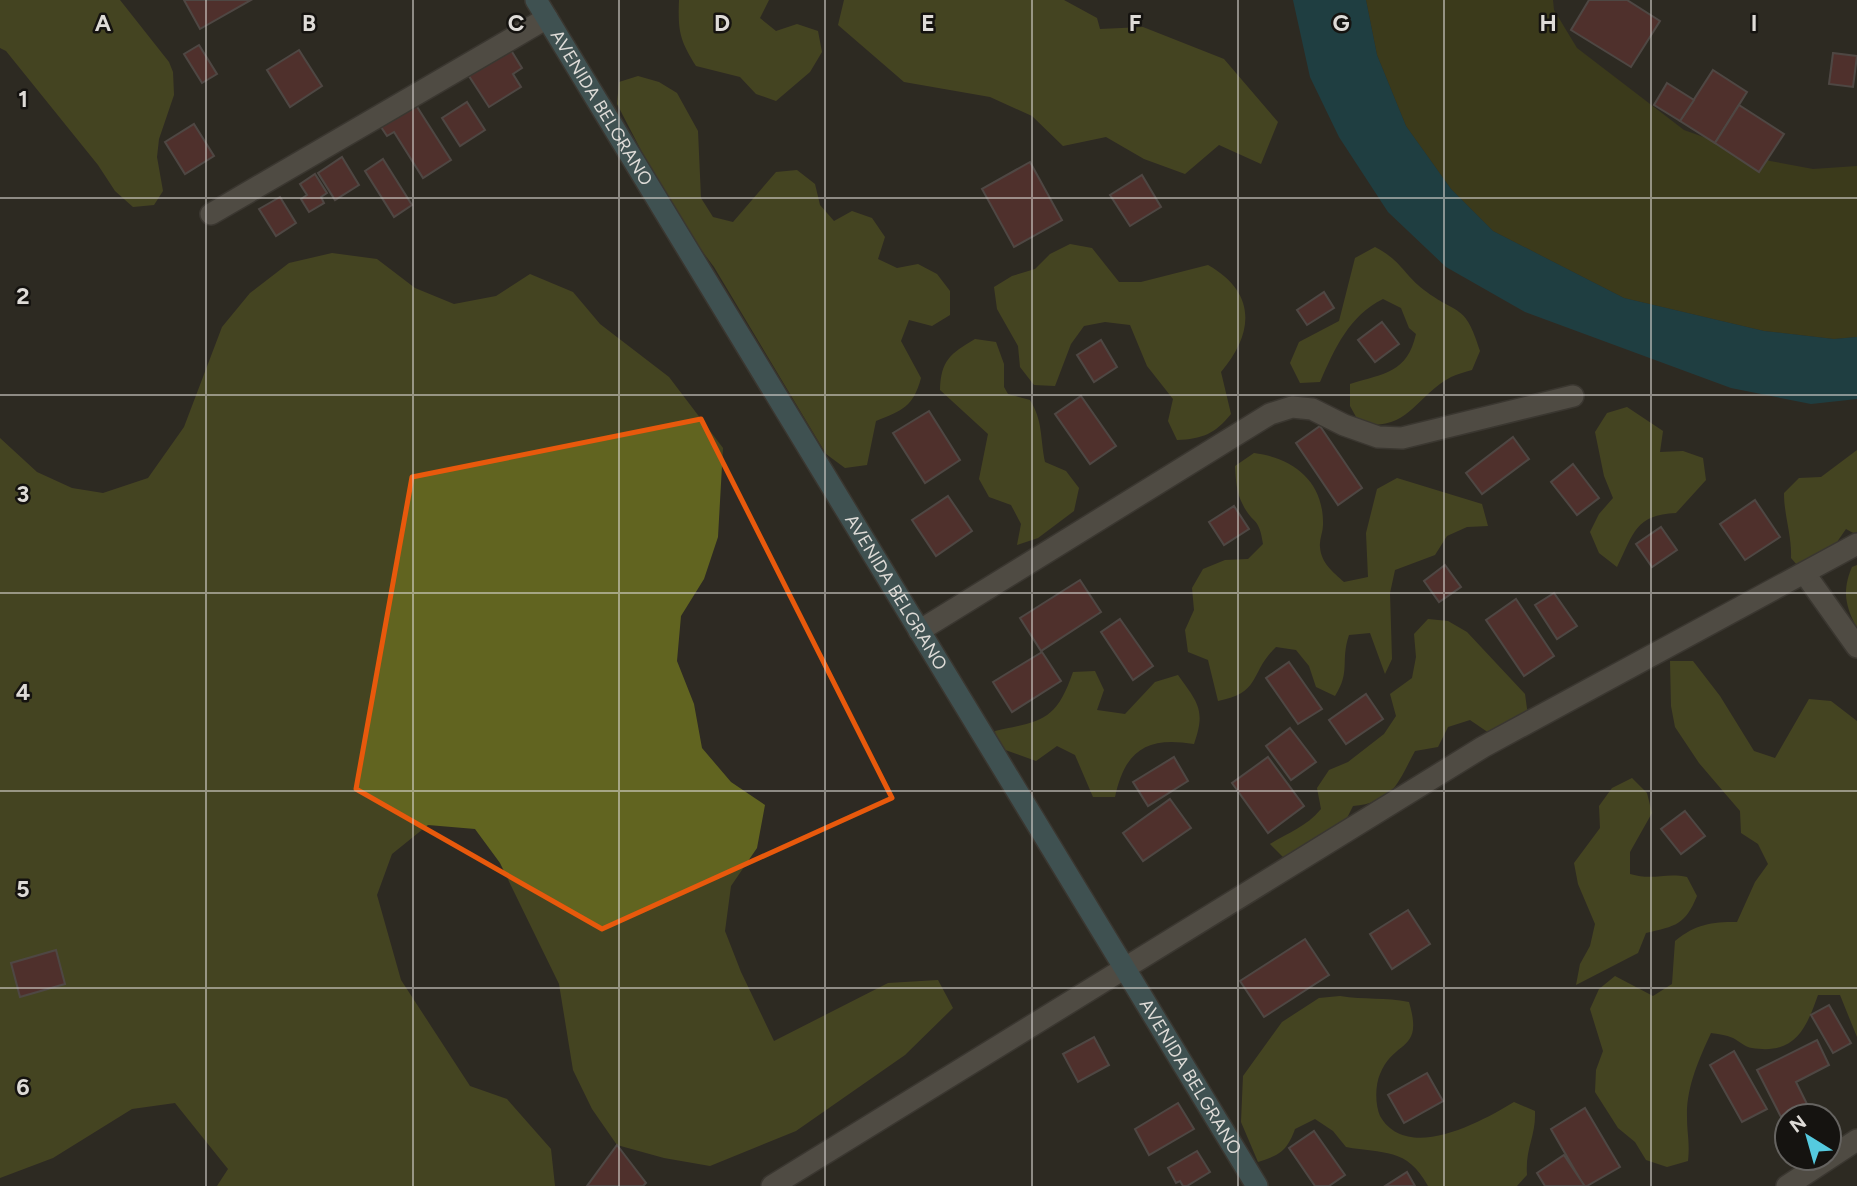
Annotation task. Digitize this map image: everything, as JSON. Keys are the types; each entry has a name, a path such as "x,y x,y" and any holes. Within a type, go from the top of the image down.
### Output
{"street":[{"path":"211,214 541,9"},
{"name":"AVENIDA BELGRANO","path":"541,9 1257,1186"},
{"path":"919,631 1270,414 1292,407 1312,409 1355,429 1378,436 1402,438 1573,396"},
{"path":"772,1186 1126,970 1483,747 1857,544"},
{"path":"1805,574 1857,647"},
{"path":"1787,1186 1857,1140"}],"highlighted area":[{"path":"701,419 892,798 602,929 356,789 412,477"}],"shaded area":[{"path":"0,0 120,0 169,62 173,72 174,95 159,139 157,157 163,191 154,205 133,207 115,191 98,165 6,51 0,48"},
{"path":"679,0 769,0 760,18 776,31 797,24 818,31 822,52 810,72 776,101 756,94 740,77 696,66 681,34"},
{"path":"844,0 1064,0 1097,18 1100,29 1143,27 1224,59 1278,122 1261,164 1219,145 1185,174 1144,159 1106,137 1063,146 1032,116 990,97 904,82 838,25"},
{"path":"1366,0 1553,0 1554,10 1577,48 1684,130 1770,161 1813,169 1857,166 1857,337 1834,339 1764,331 1624,298 1493,231 1451,189 1406,126 1377,55"},
{"path":"638,76 659,82 677,93 698,131 701,198 713,217 733,222 776,172 797,170 815,184 820,205 834,221 852,211 872,218 885,237 878,259 897,268 918,264 937,274 950,291 950,315 932,326 909,320 901,341 921,378 906,406 876,421 867,465 845,468 826,454 714,267 687,231 657,181 617,104 619,82"},
{"path":"1070,244 1092,248 1119,282 1141,282 1208,265 1235,288 1245,314 1244,328 1240,343 1221,372 1231,414 1213,431 1201,437 1177,440 1168,421 1173,399 1147,366 1130,325 1105,322 1084,326 1071,344 1055,386 1034,385 1020,367 1018,346 997,309 994,287 1012,276 1035,269 1050,254"},
{"path":"1375,247 1391,257 1424,290 1465,317 1480,351 1472,370 1453,376 1439,385 1401,417 1377,425 1360,424 1350,406 1350,384 1393,370 1407,357 1416,334 1409,328 1401,308 1383,299 1361,314 1344,334 1320,382 1300,383 1290,363 1299,342 1339,321 1355,258"},
{"path":"332,253 377,259 415,288 454,304 496,296 530,274 573,292 600,324 669,377 723,448 718,537 704,579 681,616 677,661 694,704 702,748 731,782 765,805 757,848 731,886 725,931 741,972 774,1041 888,983 938,980 953,1008 905,1055 796,1131 710,1166 664,1158 617,1145 592,1109 573,1070 559,984 500,863 475,829 428,825 392,854 377,895 401,980 470,1086 507,1099 551,1149 555,1186 217,1186 228,1169 175,1103 132,1109 53,1158 0,1178 0,438 37,472 72,488 103,493 148,478 184,427 222,327 250,293 289,263"},
{"path":"975,339 996,342 1004,364 1004,387 1008,394 1030,400 1034,408 1039,422 1045,462 1066,471 1079,488 1074,511 1038,538 1017,545 1021,524 1011,505 989,497 979,479 988,434 940,390 942,371 948,359"},
{"path":"1627,407 1663,431 1660,452 1683,451 1703,458 1706,480 1676,513 1662,514 1644,522 1632,536 1617,567 1599,553 1590,532 1599,514 1613,498 1604,476 1595,432 1607,413"},
{"path":"1857,450 1857,535 1846,529 1821,565 1805,574 1791,558 1784,493 1799,478 1821,477"},
{"path":"1254,453 1293,466 1312,484 1322,509 1321,553 1328,567 1344,582 1368,577 1366,533 1377,489 1397,478 1482,504 1488,526 1467,527 1447,536 1435,555 1395,570 1390,593 1392,659 1385,674 1370,633 1349,635 1343,680 1335,696 1316,687 1309,666 1296,650 1276,647 1249,687 1242,693 1218,701 1208,660 1188,652 1185,630 1194,610 1192,588 1203,569 1225,560 1248,559 1263,544 1258,525 1241,500 1236,481 1235,466"},
{"path":"1857,565 1857,628 1850,612 1846,591 1852,567"},
{"path":"1428,619 1448,621 1467,632 1525,694 1528,716 1489,733 1470,720 1448,727 1438,747 1415,751 1398,782 1386,796 1367,804 1353,806 1343,826 1285,859 1270,844 1303,825 1321,809 1317,788 1329,770 1348,762 1384,734 1396,716 1390,694 1412,678 1416,657 1414,634"},
{"path":"1670,661 1693,661 1720,696 1754,751 1775,758 1809,699 1831,701 1857,721 1857,1037 1840,995 1818,995 1809,1019 1797,1037 1779,1047 1752,1048 1730,1037 1711,1033 1698,1063 1687,1106 1688,1161 1667,1167 1646,1160 1635,1142 1618,1128 1595,1092 1596,1070 1603,1051 1590,1009 1599,989 1615,976 1653,996 1672,984 1675,941 1704,925 1737,922 1755,882 1768,864 1758,844 1741,833 1740,811 1699,763 1675,727 1671,706"},
{"path":"1095,671 1104,690 1097,710 1125,714 1155,682 1178,675 1198,707 1199,723 1194,744 1163,742 1141,750 1125,768 1115,797 1093,797 1075,755 1057,746 1036,761 997,747 995,731 1024,725 1045,716 1060,701 1073,672"},
{"path":"1632,778 1647,793 1652,813 1630,852 1630,874 1646,877 1687,877 1697,896 1684,919 1646,933 1638,953 1576,985 1580,964 1590,946 1595,924 1578,884 1574,863 1600,828 1599,806 1612,788"},
{"path":"1340,996 1409,1002 1413,1018 1410,1038 1386,1063 1377,1084 1378,1111 1392,1130 1408,1136 1445,1134 1464,1128 1514,1102 1535,1111 1527,1175 1517,1186 1428,1186 1412,1164 1403,1158 1383,1152 1346,1147 1333,1131 1315,1119 1295,1129 1282,1151 1258,1162 1241,1122 1243,1076 1282,1022 1319,998"}],"water":[{"path":"1293,0 1366,0 1377,55 1406,126 1451,189 1493,231 1624,298 1764,331 1834,339 1857,337 1857,399 1811,404 1731,388 1525,312 1446,267 1388,212 1339,137 1310,77"}],"building":[{"path":"184,0 251,0 200,29"},
{"path":"1589,0 1627,0 1660,21 1631,67 1571,30"},
{"path":"199,45 217,74 202,83 184,54"},
{"path":"509,47 522,68 513,74 521,87 489,107 467,73"},
{"path":"299,50 322,86 290,107 267,70"},
{"path":"1833,53 1857,56 1853,87 1829,84"},
{"path":"1713,70 1747,92 1715,143 1680,121"},
{"path":"1667,83 1694,100 1680,121 1654,105"},
{"path":"414,102 451,160 423,178 394,132 387,136 379,124"},
{"path":"467,102 485,130 460,146 442,118"},
{"path":"1739,105 1784,134 1759,172 1715,143"},
{"path":"194,124 214,156 185,174 165,142"},
{"path":"342,157 359,185 335,200 318,173"},
{"path":"383,159 412,205 394,217 365,171"},
{"path":"1030,162 1062,220 1014,247 982,189"},
{"path":"315,174 327,193 321,197 324,203 309,212 301,199 307,195 300,184"},
{"path":"1142,175 1161,207 1130,226 1110,195"},
{"path":"280,197 296,223 276,236 259,209"},
{"path":"1324,292 1334,308 1307,325 1297,310"},
{"path":"1382,322 1399,344 1375,362 1358,340"},
{"path":"1101,340 1117,367 1094,382 1077,355"},
{"path":"1081,396 1116,446 1090,464 1055,414"},
{"path":"929,411 960,460 925,483 893,433"},
{"path":"1320,426 1362,488 1338,505 1296,443"},
{"path":"1513,437 1529,459 1482,494 1466,473"},
{"path":"1573,464 1599,498 1577,515 1551,482"},
{"path":"948,496 972,531 936,556 912,520"},
{"path":"1755,500 1780,537 1745,560 1720,524"},
{"path":"1234,506 1249,529 1224,545 1209,522"},
{"path":"1661,527 1677,550 1652,567 1636,544"},
{"path":"1445,565 1461,587 1439,602 1424,581"},
{"path":"1080,580 1101,612 1041,651 1020,618"},
{"path":"1554,593 1577,626 1557,639 1535,605"},
{"path":"1516,599 1554,656 1524,676 1486,620"},
{"path":"1120,619 1153,666 1133,680 1101,632"},
{"path":"1042,652 1061,681 1012,712 993,682"},
{"path":"1289,662 1322,709 1298,724 1266,678"},
{"path":"1366,694 1383,719 1346,744 1329,720"},
{"path":"1290,728 1316,762 1291,780 1266,746"},
{"path":"1174,757 1188,781 1148,806 1133,782"},
{"path":"1268,757 1304,806 1268,833 1232,783"},
{"path":"1170,799 1191,828 1143,861 1123,833"},
{"path":"1685,811 1705,836 1681,854 1661,829"},
{"path":"1408,910 1430,944 1392,969 1370,934"},
{"path":"1305,939 1329,975 1264,1017 1240,981"},
{"path":"56,950 65,984 20,997 11,963"},
{"path":"1829,1005 1851,1043 1833,1053 1811,1015"},
{"path":"1094,1037 1109,1065 1078,1082 1063,1054"},
{"path":"1817,1040 1829,1065 1796,1082 1806,1102 1773,1102 1757,1070"},
{"path":"1734,1051 1767,1109 1742,1122 1710,1065"},
{"path":"1427,1073 1443,1101 1404,1123 1388,1095"},
{"path":"1178,1103 1194,1129 1149,1155 1135,1129"},
{"path":"1585,1108 1620,1167 1587,1186 1584,1186 1551,1129"},
{"path":"1314,1131 1345,1175 1329,1186 1315,1186 1289,1148"},
{"path":"617,1145 646,1183 643,1186 587,1186"},
{"path":"1197,1151 1210,1172 1187,1186 1183,1186 1180,1181 1176,1183 1168,1168"},
{"path":"1564,1155 1584,1185 1545,1186 1537,1173"},
{"path":"1407,1172 1415,1186 1385,1186"}]}
